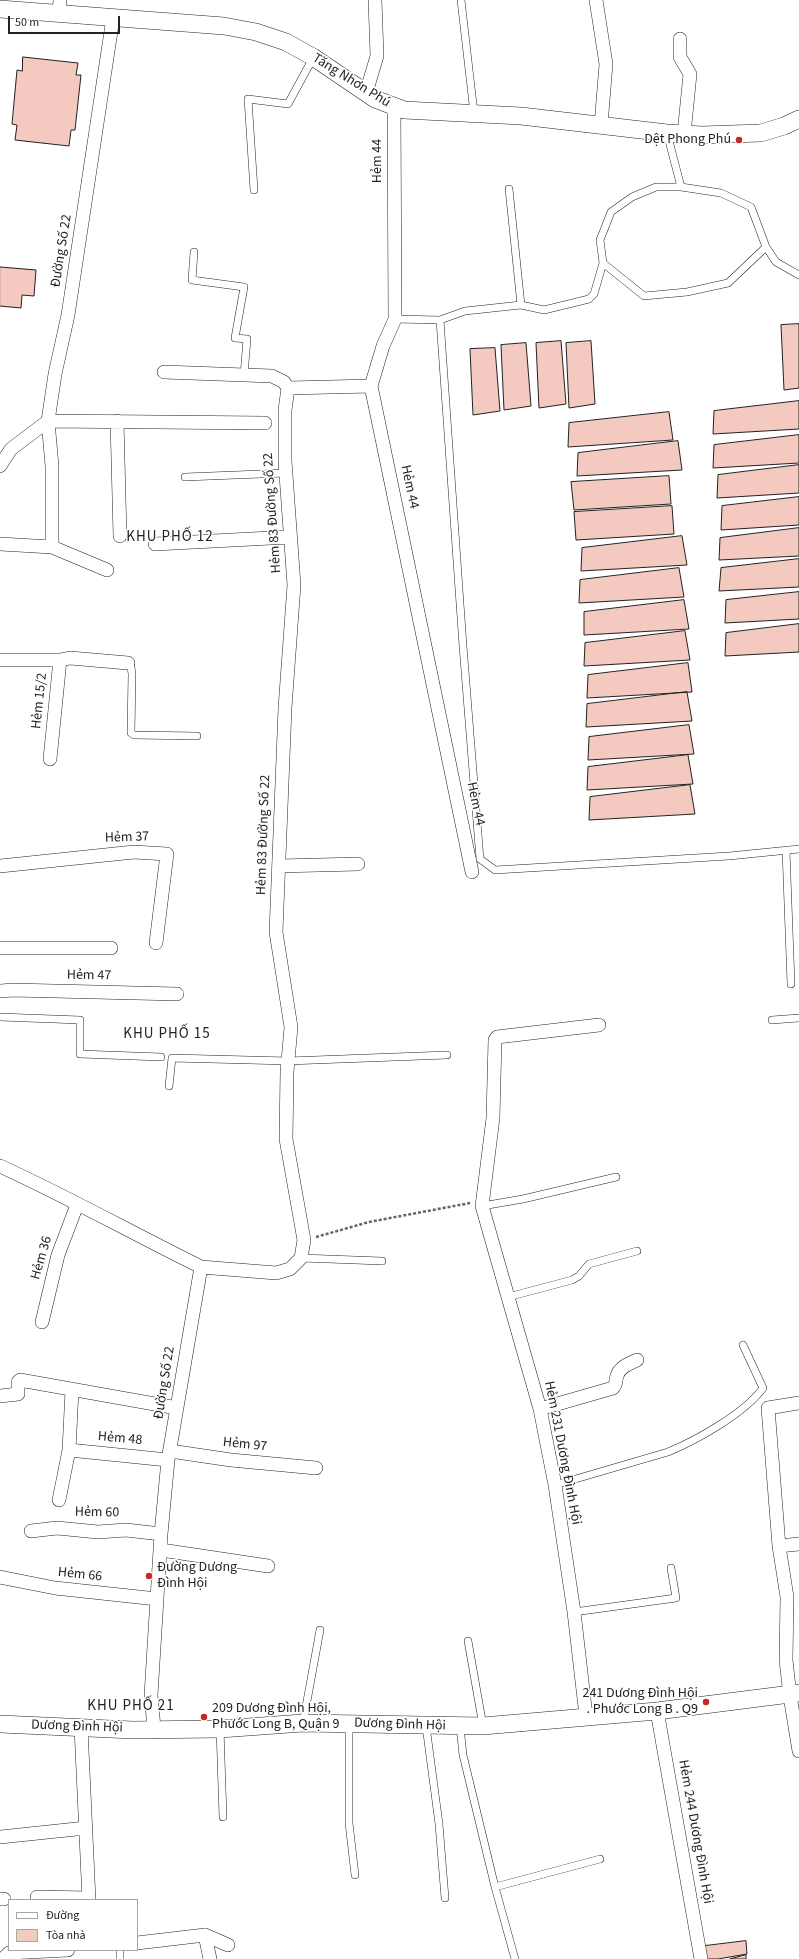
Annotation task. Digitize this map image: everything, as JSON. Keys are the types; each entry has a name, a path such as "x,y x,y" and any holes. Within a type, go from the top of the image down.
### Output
{"street":[{"path":"366,93 377,56 374,0"},
{"path":"596,0 606,64 601,125"},
{"name":"Tăng Nhơn Phú","path":"0,9 60,7 113,18 240,29 279,40 313,57 366,93 394,107 415,112 474,113 521,116 667,133 724,135 761,133 784,126 799,118"},
{"name":"Đường Số 22","path":"52,547 52,466 48,421 55,374 68,315 113,18"},
{"path":"680,39 680,57 690,74 684,134"},
{"name":"Hẻm 44","path":"394,107 395,319 383,346 371,386 472,872"},
{"path":"164,372 276,377 284,382 288,388 371,386"},
{"name":"Hẻm 83 Đường Số 22","path":"288,388 285,410 286,473 294,584 285,708 276,932 291,1028 288,1061 286,1139 304,1240 300,1258"},
{"path":"0,466 11,449 48,421 265,423"},
{"path":"117,421 120,536"},
{"path":"155,544 290,536"},
{"path":"0,544 52,547 107,570"},
{"path":"60,660 70,658 128,663"},
{"name":"Hẻm 15/2","path":"0,660 60,660 50,759"},
{"name":"Hẻm 37","path":"0,866 134,852 167,854 156,942"},
{"path":"278,866 358,864"},
{"path":"0,948 111,948"},
{"name":"Hẻm 47","path":"0,991 13,990 177,994"},
{"path":"482,1203 493,1118 495,1040 497,1038 599,1025"},
{"path":"0,1166 52,1190 201,1267 276,1273 290,1269 300,1258"},
{"name":"Hẻm 231 Dương Đình Hội","path":"482,1203 540,1410 555,1485 574,1612 586,1716"},
{"name":"Hẻm 36","path":"42,1322 58,1255 77,1204"},
{"name":"Đường Số 22","path":"154,1728 151,1695 161,1534 169,1455 201,1267"},
{"path":"540,1410 613,1388 616,1384 617,1374 622,1368 637,1360"},
{"path":"0,1396 18,1394 18,1382 20,1380 177,1408"},
{"path":"59,1500 69,1450 72,1390"},
{"path":"799,1403 768,1408 779,1546 787,1597 786,1660 794,1695 799,1751"},
{"name":"Hẻm 48","path":"69,1450 169,1455"},
{"name":"Hẻm 97","path":"169,1455 316,1468"},
{"name":"Hẻm 60","path":"32,1532 57,1528 98,1532 126,1530 161,1534"},
{"path":"779,1546 799,1544"},
{"path":"161,1550 268,1566"},
{"name":"Hẻm 66","path":"0,1577 54,1588 157,1599"},
{"name":"Dương Đình Hội","path":"0,1724 133,1730 154,1728 220,1729 303,1723 460,1727 657,1711 794,1695"},
{"name":"Hẻm 244 Dương Đình Hội","path":"657,1711 701,1959"},
{"path":"36,1897 89,1899 81,1728"},
{"path":"0,1837 86,1828"},
{"path":"205,1935 210,1959"},
{"path":"138,1944 205,1935 228,1945"},
{"path":"3,1959 9,1953 48,1951"}],"lane":[{"path":"461,0 474,113"},
{"path":"254,190 248,99 288,104 313,57"},
{"path":"667,133 681,187"},
{"path":"395,319 440,320 465,311 521,305 544,310 589,299 594,294 603,263 600,240 611,212 632,197 656,187 681,187 721,193 751,207 766,247 776,262 799,275"},
{"path":"509,189 521,305"},
{"path":"603,263 644,296 687,292 728,283 766,247"},
{"path":"194,252 192,280 244,287 235,338 247,339 244,375"},
{"path":"440,320 462,638 480,859 495,870 729,856 799,849"},
{"path":"184,477 286,473"},
{"path":"128,663 131,667 132,674 131,733 134,735 197,736"},
{"path":"786,850 791,984"},
{"path":"0,1017 80,1020 80,1054 161,1057"},
{"path":"772,1020 799,1018"},
{"path":"169,1086 172,1058 288,1061 447,1055"},
{"path":"482,1203 523,1199 616,1177"},
{"path":"508,1297 572,1280 589,1264 637,1251"},
{"path":"300,1258 382,1261"},
{"path":"555,1485 668,1452 682,1446 743,1410 755,1399 763,1388 743,1345"},
{"path":"574,1612 676,1598 672,1568"},
{"path":"303,1723 320,1630"},
{"path":"468,1640 482,1726"},
{"path":"349,1723 349,1823 356,1875"},
{"path":"426,1726 439,1824 445,1898"},
{"path":"460,1727 463,1754 494,1887 515,1959"},
{"path":"220,1729 223,1817"},
{"path":"494,1887 600,1859"}],"path":[{"path":"304,1240 369,1222 482,1203"}],"building":[{"path":"23,57 78,63 76,75 81,75 75,130 71,130 69,146 15,140 17,125 12,124 17,70 22,71"},
{"path":"0,267 36,270 34,296 22,295 21,308 0,306"},
{"path":"799,324 799,388 784,390 781,325"},
{"path":"561,341 566,404 539,408 536,343"},
{"path":"591,341 595,404 569,408 566,343"},
{"path":"526,343 531,406 504,410 501,345"},
{"path":"495,348 500,411 473,415 470,349"},
{"path":"799,401 799,429 713,434 714,411"},
{"path":"669,412 673,440 568,447 569,423"},
{"path":"799,435 799,463 713,468 714,445"},
{"path":"678,441 682,470 577,476 578,453"},
{"path":"799,465 799,493 717,498 718,475"},
{"path":"669,476 671,504 574,510 571,482"},
{"path":"799,497 799,525 721,530 722,506"},
{"path":"672,506 674,534 576,540 574,512"},
{"path":"799,528 799,556 719,560 720,538"},
{"path":"682,536 687,565 581,571 582,548"},
{"path":"799,559 799,587 719,591 721,568"},
{"path":"679,568 684,597 579,603 580,580"},
{"path":"799,592 799,619 725,623 726,600"},
{"path":"684,600 689,629 584,635 584,612"},
{"path":"799,624 799,652 725,656 726,633"},
{"path":"685,631 690,660 584,666 585,643"},
{"path":"688,663 692,692 587,698 588,675"},
{"path":"687,692 692,721 586,727 587,704"},
{"path":"689,725 694,754 588,760 589,737"},
{"path":"688,755 693,784 587,790 588,767"},
{"path":"690,785 695,814 589,820 590,797"},
{"path":"746,1941 747,1954 718,1959 706,1959 705,1946"},
{"path":"746,1955 746,1959 730,1959"}],"place":[{"name":"Dệt Phong Phú","path":"739,140"},
{"name":"Đường Dương Đình Hội","path":"149,1576"},
{"name":"241 Dương Đình Hội . Phước Long B . Q9","path":"706,1702"},
{"name":"209 Dương Đình Hội, Phước Long B, Quận 9","path":"204,1717"}],"district":[{"name":"KHU PHỐ 12","path":"170,538"},
{"name":"KHU PHỐ 15","path":"167,1035"},
{"name":"KHU PHỐ 21","path":"131,1707"}]}
